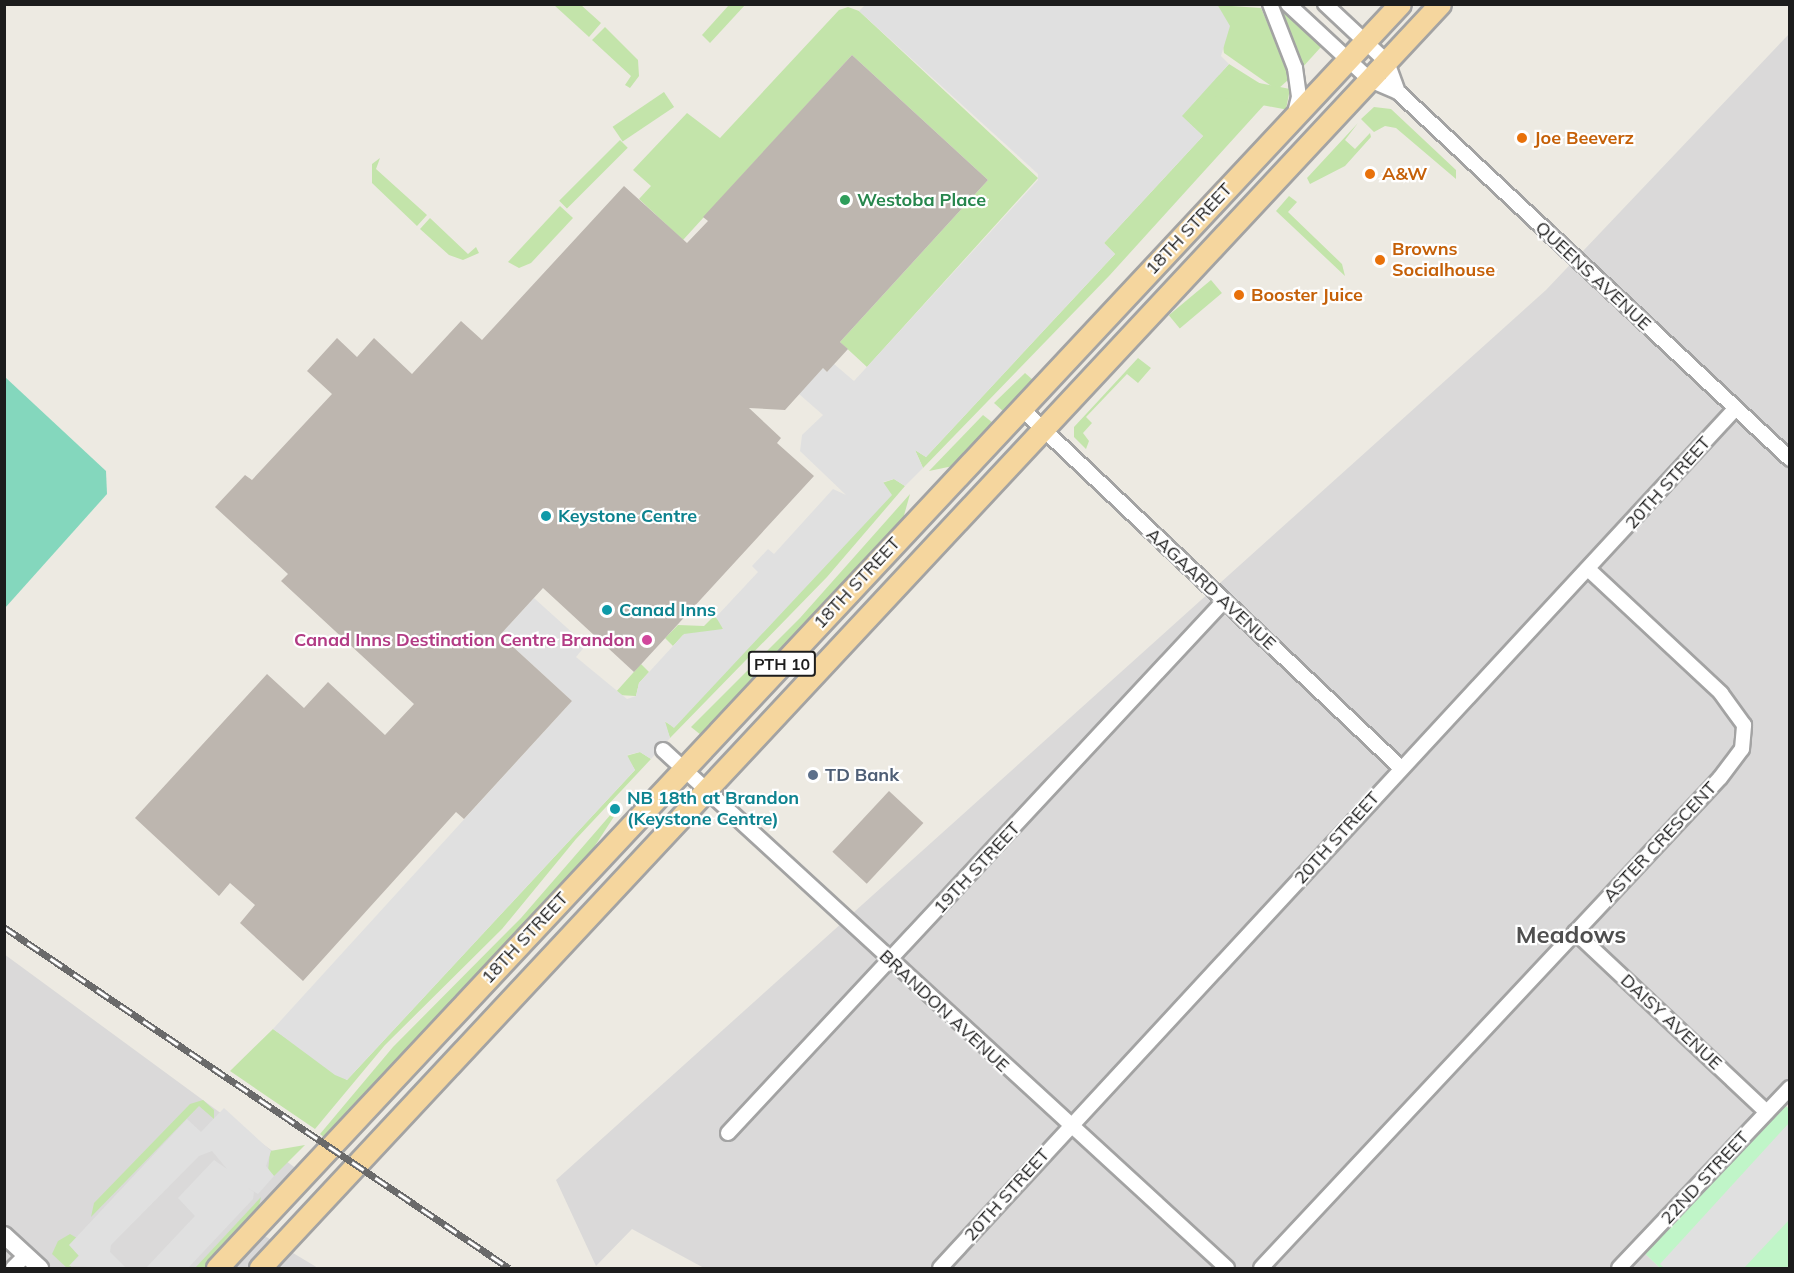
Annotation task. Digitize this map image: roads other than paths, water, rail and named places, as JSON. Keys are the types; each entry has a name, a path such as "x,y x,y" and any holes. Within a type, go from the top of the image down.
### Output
{"main road":[{"name":"18TH STREET","path":"217,1269 1400,4"},
{"name":"18TH STREET","path":"260,1269 1440,4"}],"street":[{"path":"1270,4 1287,39 1297,78 1297,108 1283,129"},
{"path":"1288,4 1370,80 1398,92"},
{"path":"1325,4 1387,62 1398,92"},
{"name":"QUEENS AVENUE","path":"1398,92 1790,459"},
{"name":"AAGAARD AVENUE","path":"1021,408 1401,768"},
{"name":"20TH STREET","path":"940,1269 1068,1127 1401,768 1589,570 1735,409"},
{"name":"ASTER CRESCENT","path":"1261,1269 1720,778 1742,749 1744,725 1721,693 1589,570"},
{"name":"19TH STREET","path":"728,1133 1224,602"},
{"name":"BRANDON AVENUE","path":"663,750 707,788 1068,1127 1227,1269"},
{"name":"DAISY AVENUE","path":"1575,932 1767,1112"},
{"name":"22ND STREET","path":"1619,1269 1790,1088"},
{"path":"4,1235 40,1269"},
{"path":"13,1269 26,1255"}],"railway":[{"path":"4,927 509,1268"}],"place":[{"name":"Joe Beeverz","path":"1522,138"},
{"name":"A&W","path":"1370,174"},
{"name":"Westoba Place","path":"845,200"},
{"name":"Browns Socialhouse","path":"1380,260"},
{"name":"Booster Juice","path":"1239,295"},
{"name":"Keystone Centre","path":"546,516"},
{"name":"Canad Inns","path":"607,610"},
{"name":"Canad Inns Destination Centre Brandon","path":"647,640"},
{"name":"TD Bank","path":"813,775"},
{"name":"NB 18th at Brandon (Keystone Centre)","path":"615,809"}],"district":[{"name":"Meadows","path":"1571,935"}]}
